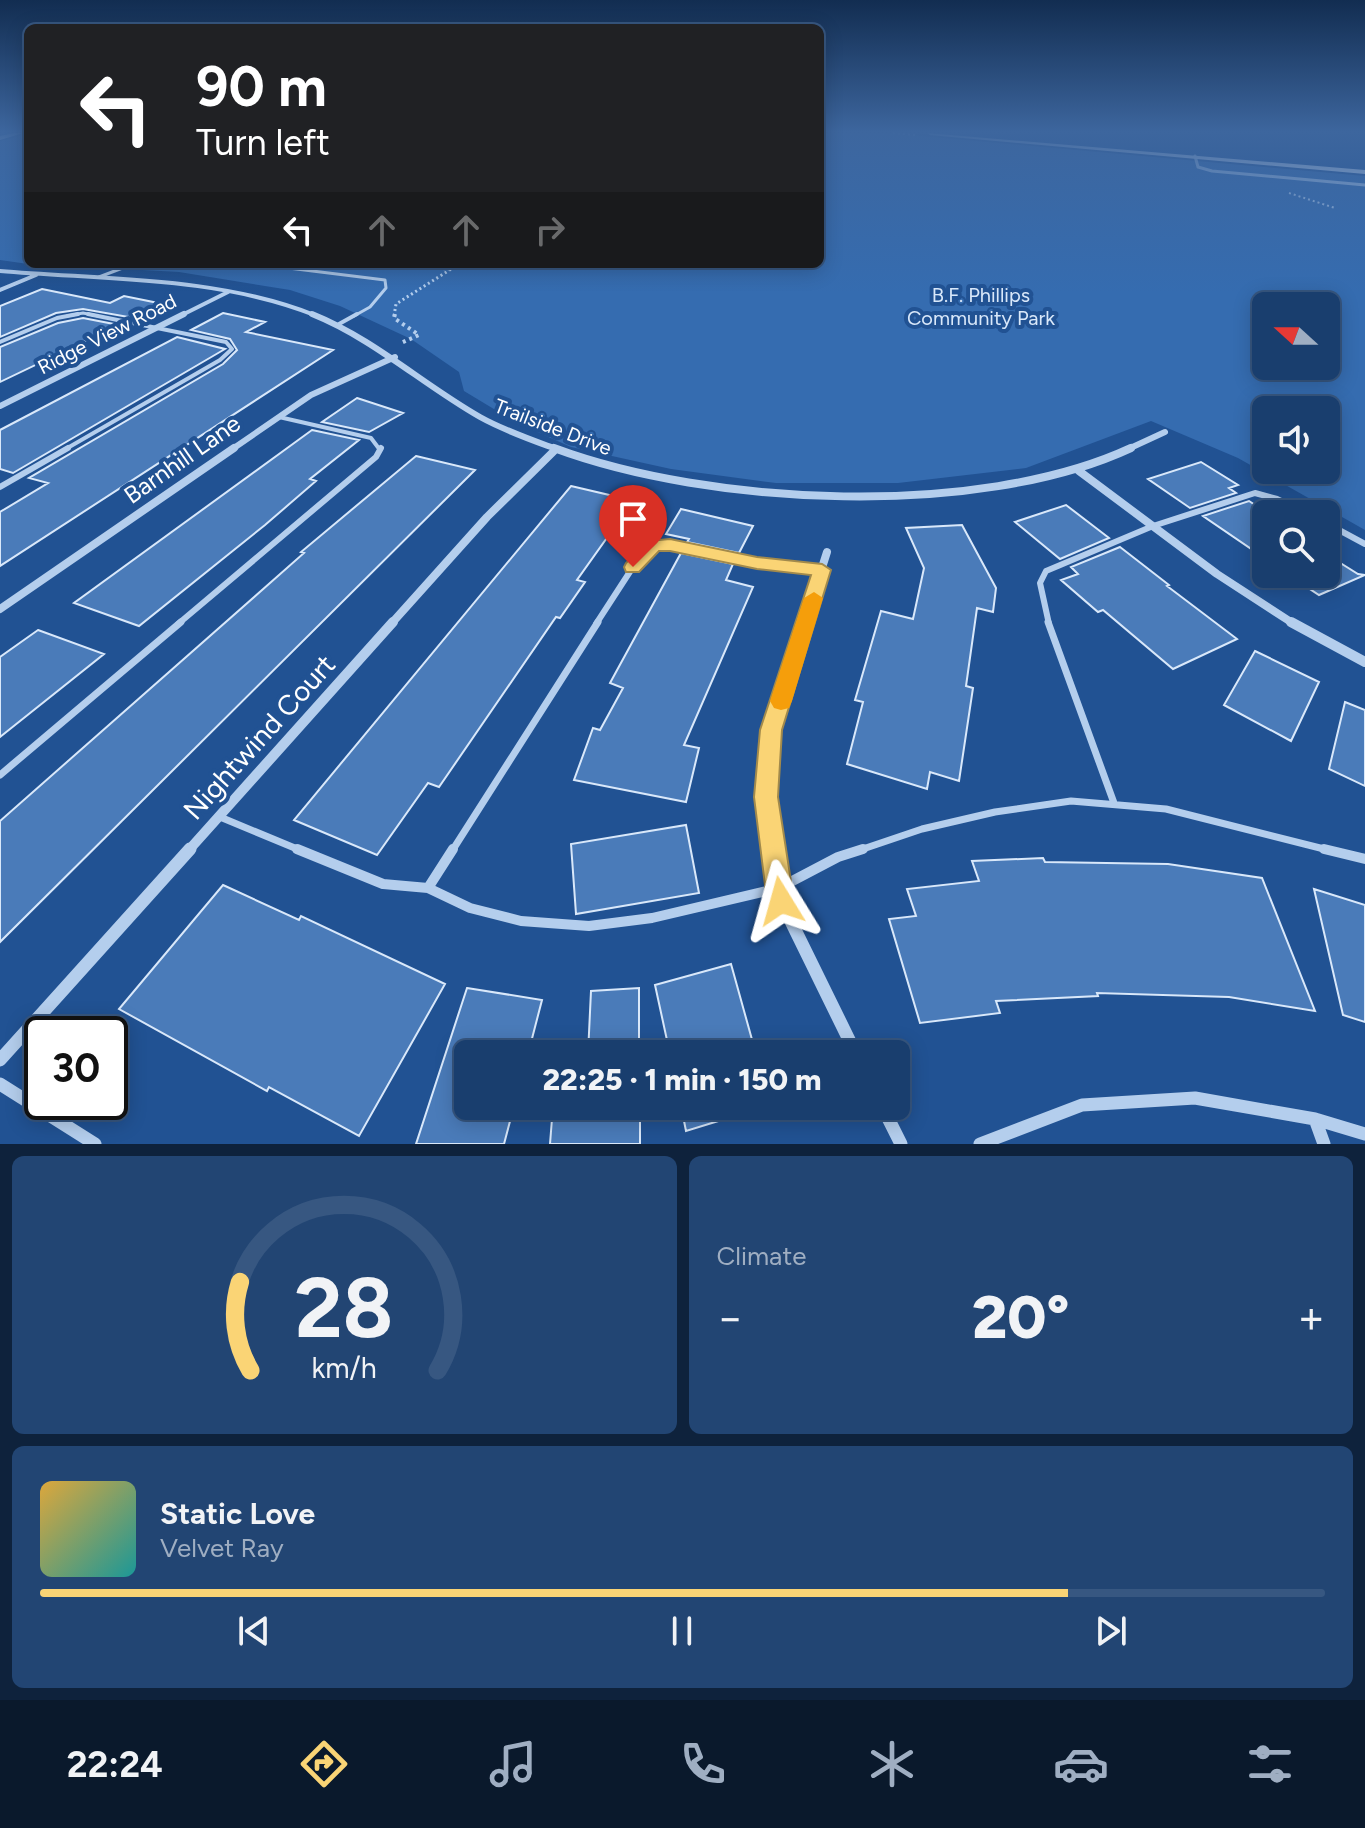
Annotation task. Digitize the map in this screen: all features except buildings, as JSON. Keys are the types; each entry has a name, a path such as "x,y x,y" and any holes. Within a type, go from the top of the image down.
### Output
{"street":[{"name":"Trailside Drive","path":"0,271 156,281 229,291 284,304 339,324 395,357 481,417 556,449 634,473 674,480 824,496 977,489 1079,471 1131,453 1165,432"},
{"path":"0,290 39,275"},
{"name":"Ridge View Road","path":"0,406 229,291"},
{"name":"Barnhill Lane","path":"0,609 279,417 338,381 395,357"},
{"name":"Nightwind Court","path":"0,1060 487,517 556,449"},
{"path":"1079,471 1255,602 1311,637 1365,662"},
{"path":"827,552 771,730 766,797 781,901 849,1040"},
{"path":"0,1084 95,1144"},
{"path":"980,1144 1082,1105 1195,1098 1315,1119 1365,1134"},
{"path":"1315,1119 1324,1144"},
{"path":"889,1120 901,1144"}],"lane":[{"path":"99,277 123,268"},
{"path":"276,268 385,280 386,288 370,307 339,324"},
{"path":"0,342 73,314 98,314 226,342 231,344 232,349 220,360 0,487"},
{"path":"0,775 376,457 381,448 371,438 279,417"},
{"path":"1114,803 1046,616 1040,583 1046,571 1061,561 1153,526 1255,493 1279,500"},
{"path":"1340,531 1365,544"},
{"path":"428,888 633,567 654,545 670,545 757,563 822,570"},
{"path":"220,817 383,884 428,888 470,908 521,921 589,926 652,918 779,888 838,857 922,829 995,812 1071,801 1166,809 1365,859"}],"path":[{"path":"1302,190 1288,193 1335,208"},
{"path":"434,268 451,269"},
{"path":"404,344 419,335 394,318 396,304 451,269"}],"green space":[{"path":"0,186 24,186 24,263 0,260"},
{"name":"B.F. Phillips Community Park","path":"824,186 1365,186 1365,530 1340,516 1340,500 1312,500 1284,484 1340,484 1340,396 1252,396 1252,466 1151,421 1026,468 898,483 776,483 671,469 571,447 517,423 464,391 459,372 411,339 340,306 290,290 179,272 106,268 824,268"}],"slow traffic":[{"path":"781,701 814,598"}],"route":[{"path":"633,567 654,545 670,545 757,563 822,570 771,730 766,797 781,901"}]}
